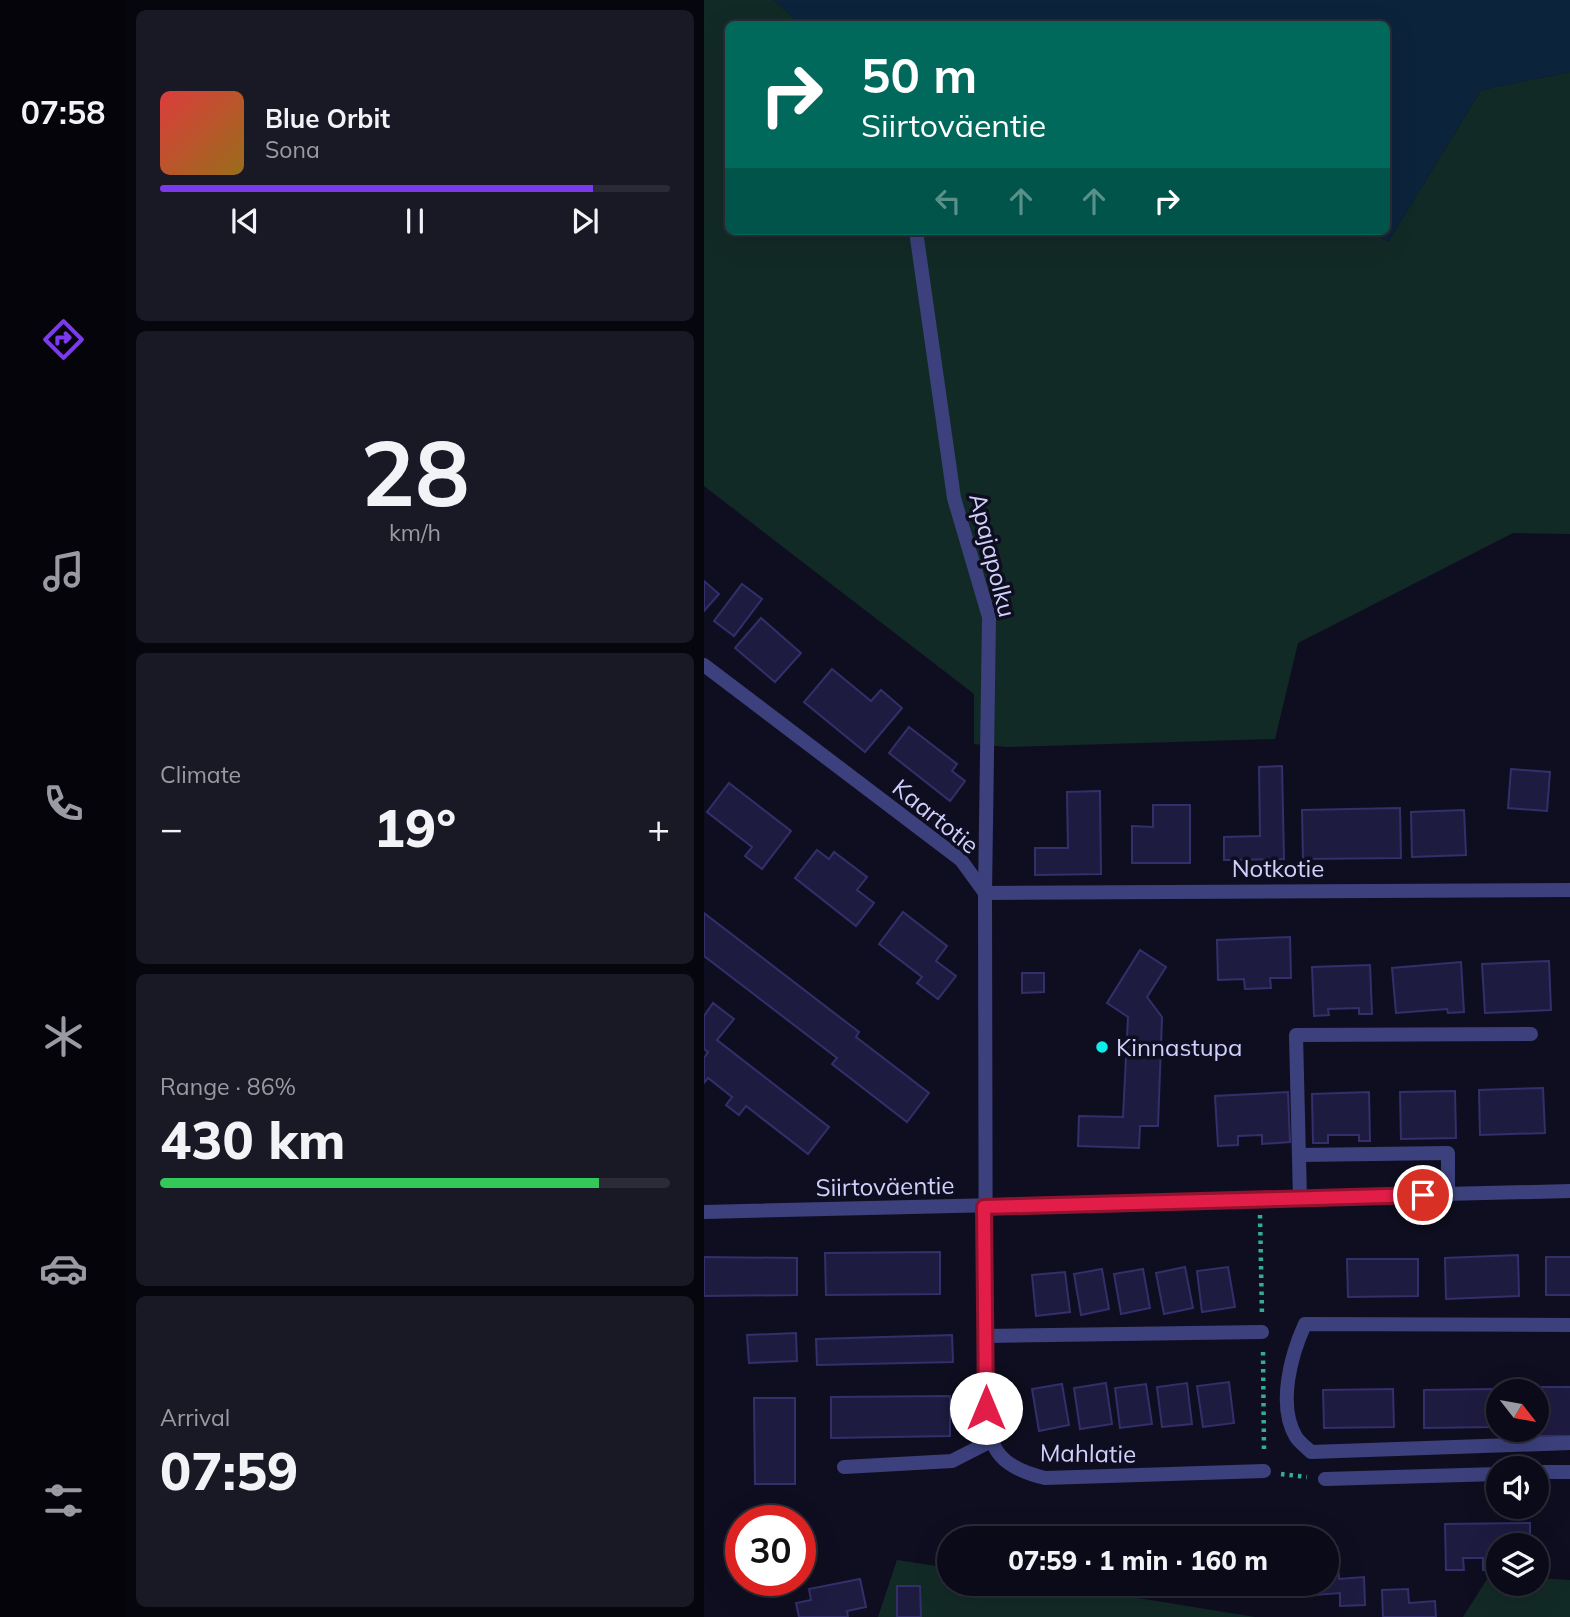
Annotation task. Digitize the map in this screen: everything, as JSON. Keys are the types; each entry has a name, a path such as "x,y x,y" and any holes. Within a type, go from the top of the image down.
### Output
{"street":[{"name":"Apajapolku","path":"917,235 954,498 989,617 985,893"},
{"name":"Kaartotie","path":"704,665 961,860 985,893"},
{"name":"Notkotie","path":"985,893 1570,890"},
{"path":"844,1467 952,1461 990,1441 986,1419 985,1336 985,893"},
{"path":"1300,1199 1296,1035 1531,1034"},
{"path":"1298,1155 1448,1153 1448,1195"},
{"name":"Siirtoväentie","path":"704,1212 1570,1191"},
{"path":"1570,1325 1305,1325 1293,1352 1288,1391 1296,1437 1311,1452 1570,1443"},
{"path":"985,1336 1262,1332"},
{"name":"Mahlatie","path":"990,1441 993,1448 1008,1463 1026,1474 1045,1478 1264,1471"},
{"path":"1549,1472 1570,1472"},
{"path":"1325,1479 1486,1474"}],"path":[{"path":"1264,1471 1325,1479"}],"green space":[{"path":"704,0 774,0 797,21 725,21 725,235 1378,235 1388,242 1481,90 1570,72 1570,534 1513,533 1298,643 1275,739 1007,747 974,744 974,694 704,486"},
{"path":"897,1560 937,1566 937,1596 1126,1596 1255,1617 878,1617"},
{"path":"1549,1579 1570,1580 1570,1617 1463,1617 1486,1581 1486,1596 1549,1596"}],"water":[{"path":"774,0 1570,0 1570,72 1481,90 1388,242 1378,235 1390,235 1390,21 797,21"}],"building":[{"path":"704,581 719,594 704,611"},
{"path":"742,584 762,599 734,636 714,621"},
{"path":"761,618 801,653 775,682 735,648"},
{"path":"832,669 871,701 881,690 902,708 865,752 804,702"},
{"path":"909,727 957,764 952,771 965,781 950,801 889,753"},
{"path":"1282,766 1284,859 1224,860 1224,837 1260,836 1259,767"},
{"path":"1511,769 1550,772 1547,811 1508,808"},
{"path":"729,783 791,831 762,869 745,856 752,847 707,812"},
{"path":"1100,791 1101,874 1035,875 1035,848 1068,848 1067,792"},
{"path":"1153,805 1190,805 1190,863 1132,863 1132,826 1153,827"},
{"path":"1400,808 1401,858 1303,859 1302,810"},
{"path":"1464,810 1466,855 1412,857 1411,812"},
{"path":"817,850 829,859 834,852 867,877 857,890 874,903 856,926 795,878"},
{"path":"903,912 947,946 936,961 956,976 938,999 917,983 922,977 879,944"},
{"path":"704,913 859,1032 856,1037 929,1093 907,1122 832,1064 837,1058 704,956"},
{"path":"1290,937 1291,978 1270,978 1271,988 1245,989 1244,979 1218,980 1217,940"},
{"path":"1140,950 1166,967 1147,997 1162,1017 1158,1126 1140,1126 1139,1148 1078,1146 1079,1116 1123,1117 1128,1017 1107,1003"},
{"path":"1549,961 1551,1010 1485,1013 1482,964"},
{"path":"1461,962 1464,1012 1448,1013 1447,1009 1396,1013 1392,968"},
{"path":"1370,965 1372,1014 1359,1014 1359,1008 1328,1009 1329,1015 1314,1016 1312,967"},
{"path":"1022,973 1044,973 1044,992 1022,993"},
{"path":"713,1003 734,1019 717,1040 829,1127 808,1154 746,1106 739,1115 726,1105 732,1097 708,1078 704,1083 704,1058 708,1052 704,1049 704,1016"},
{"path":"1543,1088 1545,1133 1480,1135 1479,1090"},
{"path":"1455,1091 1456,1138 1401,1139 1400,1092"},
{"path":"1288,1092 1290,1142 1262,1144 1262,1135 1238,1136 1238,1145 1218,1146 1215,1096"},
{"path":"1369,1092 1370,1141 1359,1141 1359,1135 1328,1135 1328,1143 1313,1143 1312,1094"},
{"path":"940,1252 940,1294 826,1295 825,1253"},
{"path":"1518,1255 1519,1296 1446,1299 1445,1258"},
{"path":"704,1257 797,1258 797,1295 704,1296"},
{"path":"1546,1257 1571,1257 1571,1295 1546,1295"},
{"path":"1347,1259 1418,1259 1418,1296 1348,1297"},
{"path":"1185,1267 1193,1308 1164,1314 1156,1273"},
{"path":"1228,1267 1235,1307 1202,1312 1197,1271"},
{"path":"1102,1269 1109,1309 1081,1315 1074,1274"},
{"path":"1143,1269 1150,1308 1121,1314 1114,1274"},
{"path":"1065,1272 1070,1312 1036,1316 1032,1275"},
{"path":"796,1333 797,1361 749,1363 747,1335"},
{"path":"952,1335 953,1362 817,1365 816,1339"},
{"path":"1229,1382 1234,1423 1203,1427 1197,1386"},
{"path":"1106,1383 1112,1424 1080,1429 1074,1388"},
{"path":"1187,1383 1192,1424 1162,1427 1157,1387"},
{"path":"1062,1384 1069,1425 1039,1431 1032,1389"},
{"path":"1146,1384 1152,1424 1120,1428 1115,1388"},
{"path":"1549,1387 1571,1387 1571,1436 1549,1436"},
{"path":"1393,1389 1394,1427 1324,1428 1323,1390"},
{"path":"1486,1389 1486,1427 1424,1428 1424,1390"},
{"path":"950,1396 950,1436 831,1438 831,1397"},
{"path":"754,1398 795,1398 795,1484 755,1484"},
{"path":"1530,1523 1530,1533 1486,1533 1486,1570 1483,1570 1483,1558 1463,1558 1464,1570 1446,1570 1445,1524"},
{"path":"1364,1577 1365,1605 1340,1606 1339,1579"},
{"path":"860,1579 866,1607 847,1611 848,1617 799,1617 796,1603 811,1600 810,1596 816,1596 816,1588"},
{"path":"897,1586 920,1586 921,1617 897,1617"},
{"path":"1408,1589 1409,1603 1435,1601 1436,1617 1383,1617 1382,1590"}],"place":[{"name":"Kinnastupa","path":"1102,1047"}],"route":[{"path":"986,1408 984,1207 1423,1195"}]}
